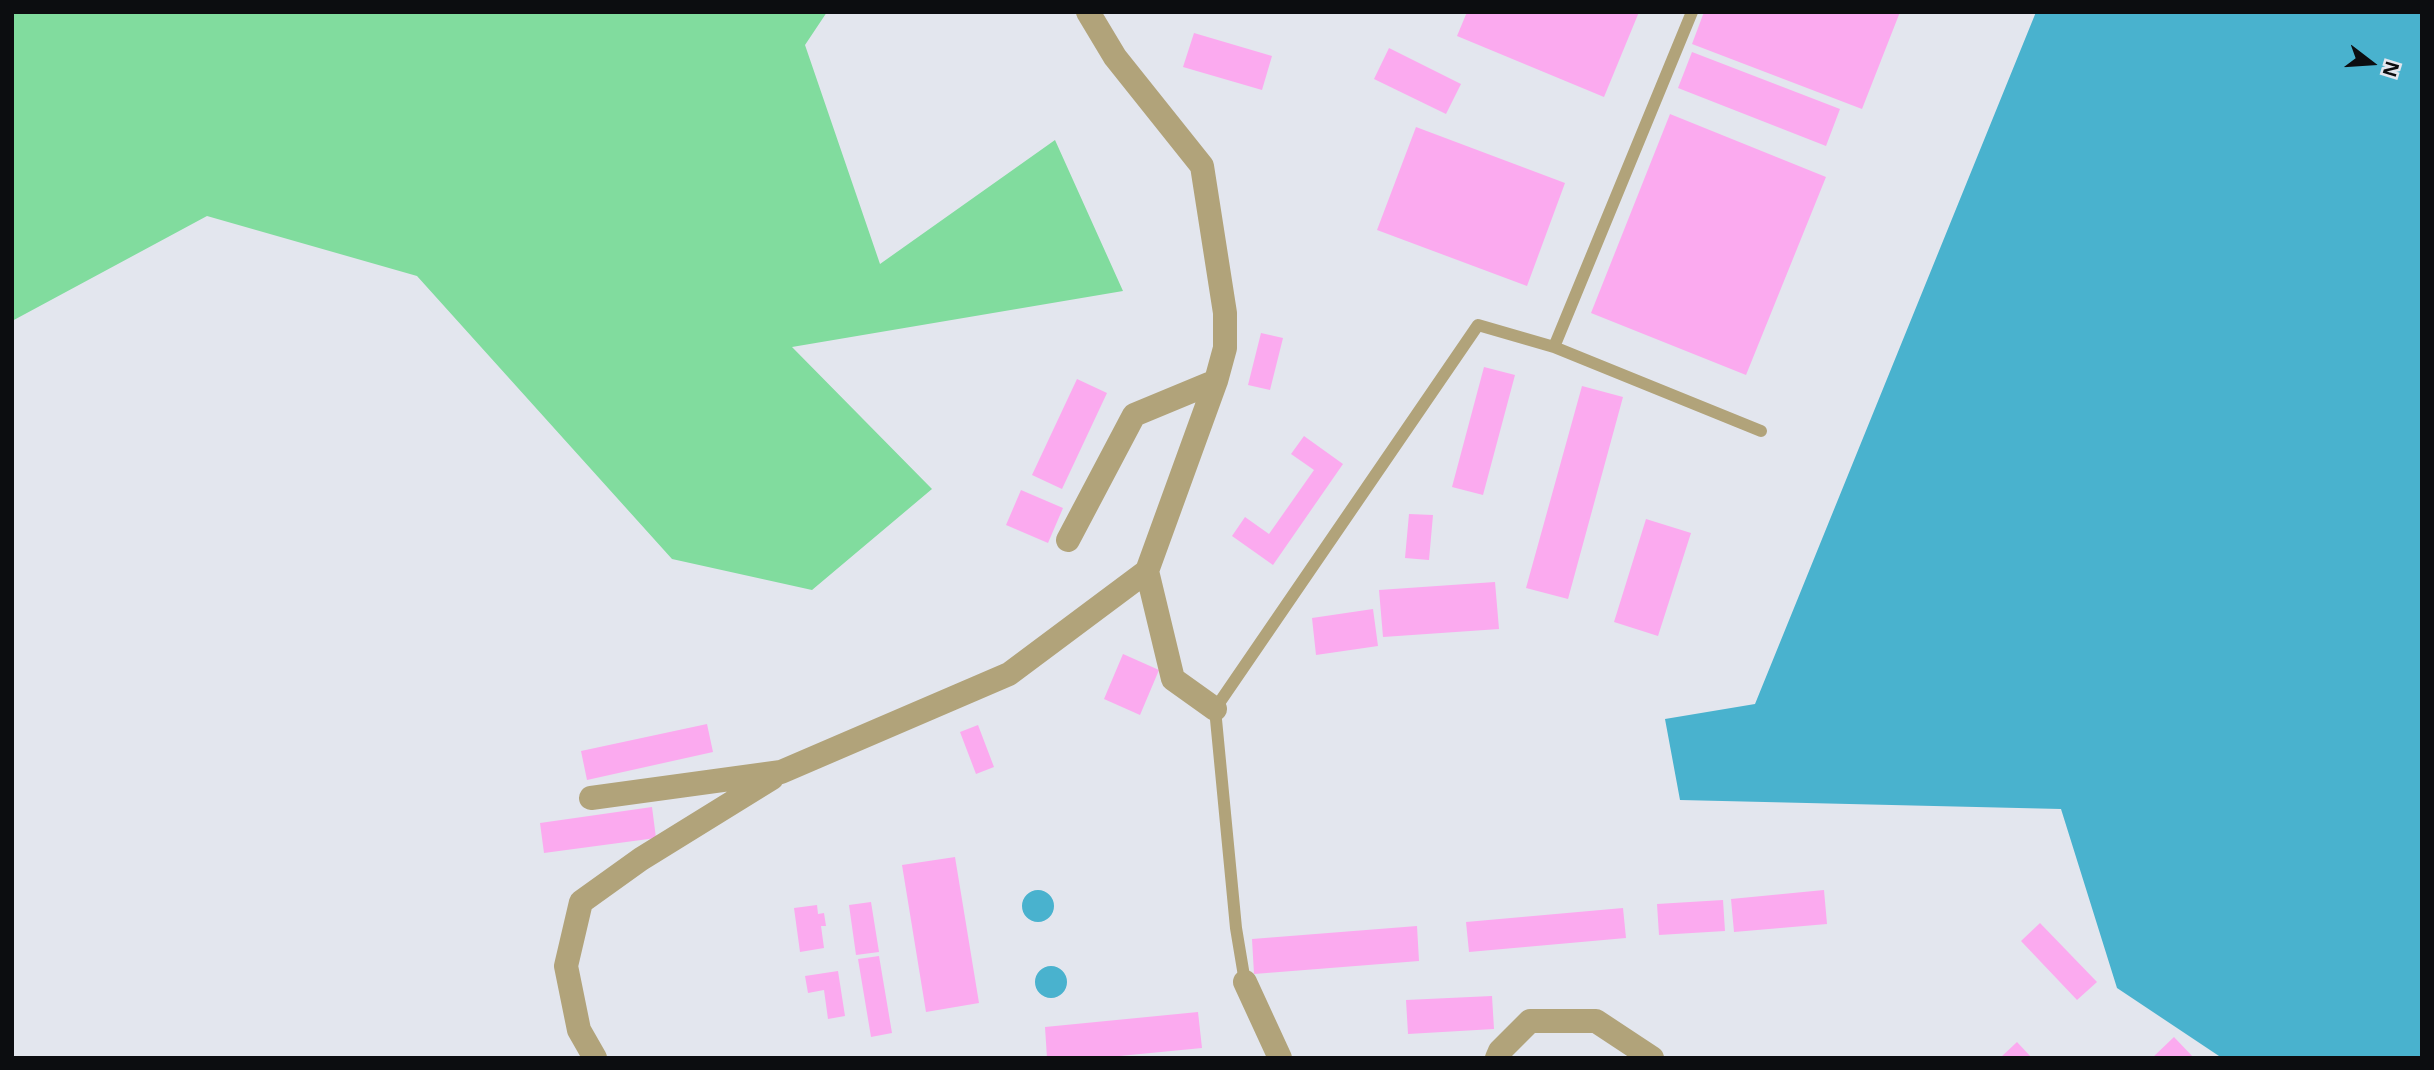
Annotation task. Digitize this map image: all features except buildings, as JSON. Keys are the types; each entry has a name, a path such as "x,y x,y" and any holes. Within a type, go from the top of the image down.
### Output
{"street":[{"path":"596,1058 579,1030 566,966 581,902 641,859 782,772 1009,674 1147,571 1216,381 1225,348 1225,313 1202,166 1115,57 1088,12"},
{"path":"1068,540 1134,415 1216,381"},
{"path":"1147,571 1173,679 1216,709"},
{"path":"591,798 782,772"},
{"path":"1245,982 1280,1058"},
{"path":"1497,1058 1500,1051 1530,1021 1596,1021 1652,1058"}],"lane":[{"path":"1554,347 1692,12"},
{"path":"1245,982 1236,928 1216,709 1478,326 1554,347 1761,431"}],"green space":[{"path":"12,12 827,12 805,45 880,264 1055,140 1123,291 792,347 932,489 812,590 672,559 417,276 207,216 12,321"}],"water":[{"path":"2036,12 2422,12 2422,1058 2222,1058 2117,988 2061,809 1680,800 1665,719 1755,704"},
{"path":"1038,890 1049,895 1054,906 1049,917 1038,922 1027,917 1022,906 1027,895"},
{"path":"1051,966 1062,971 1067,982 1062,993 1051,998 1040,993 1035,982 1040,971"}]}
